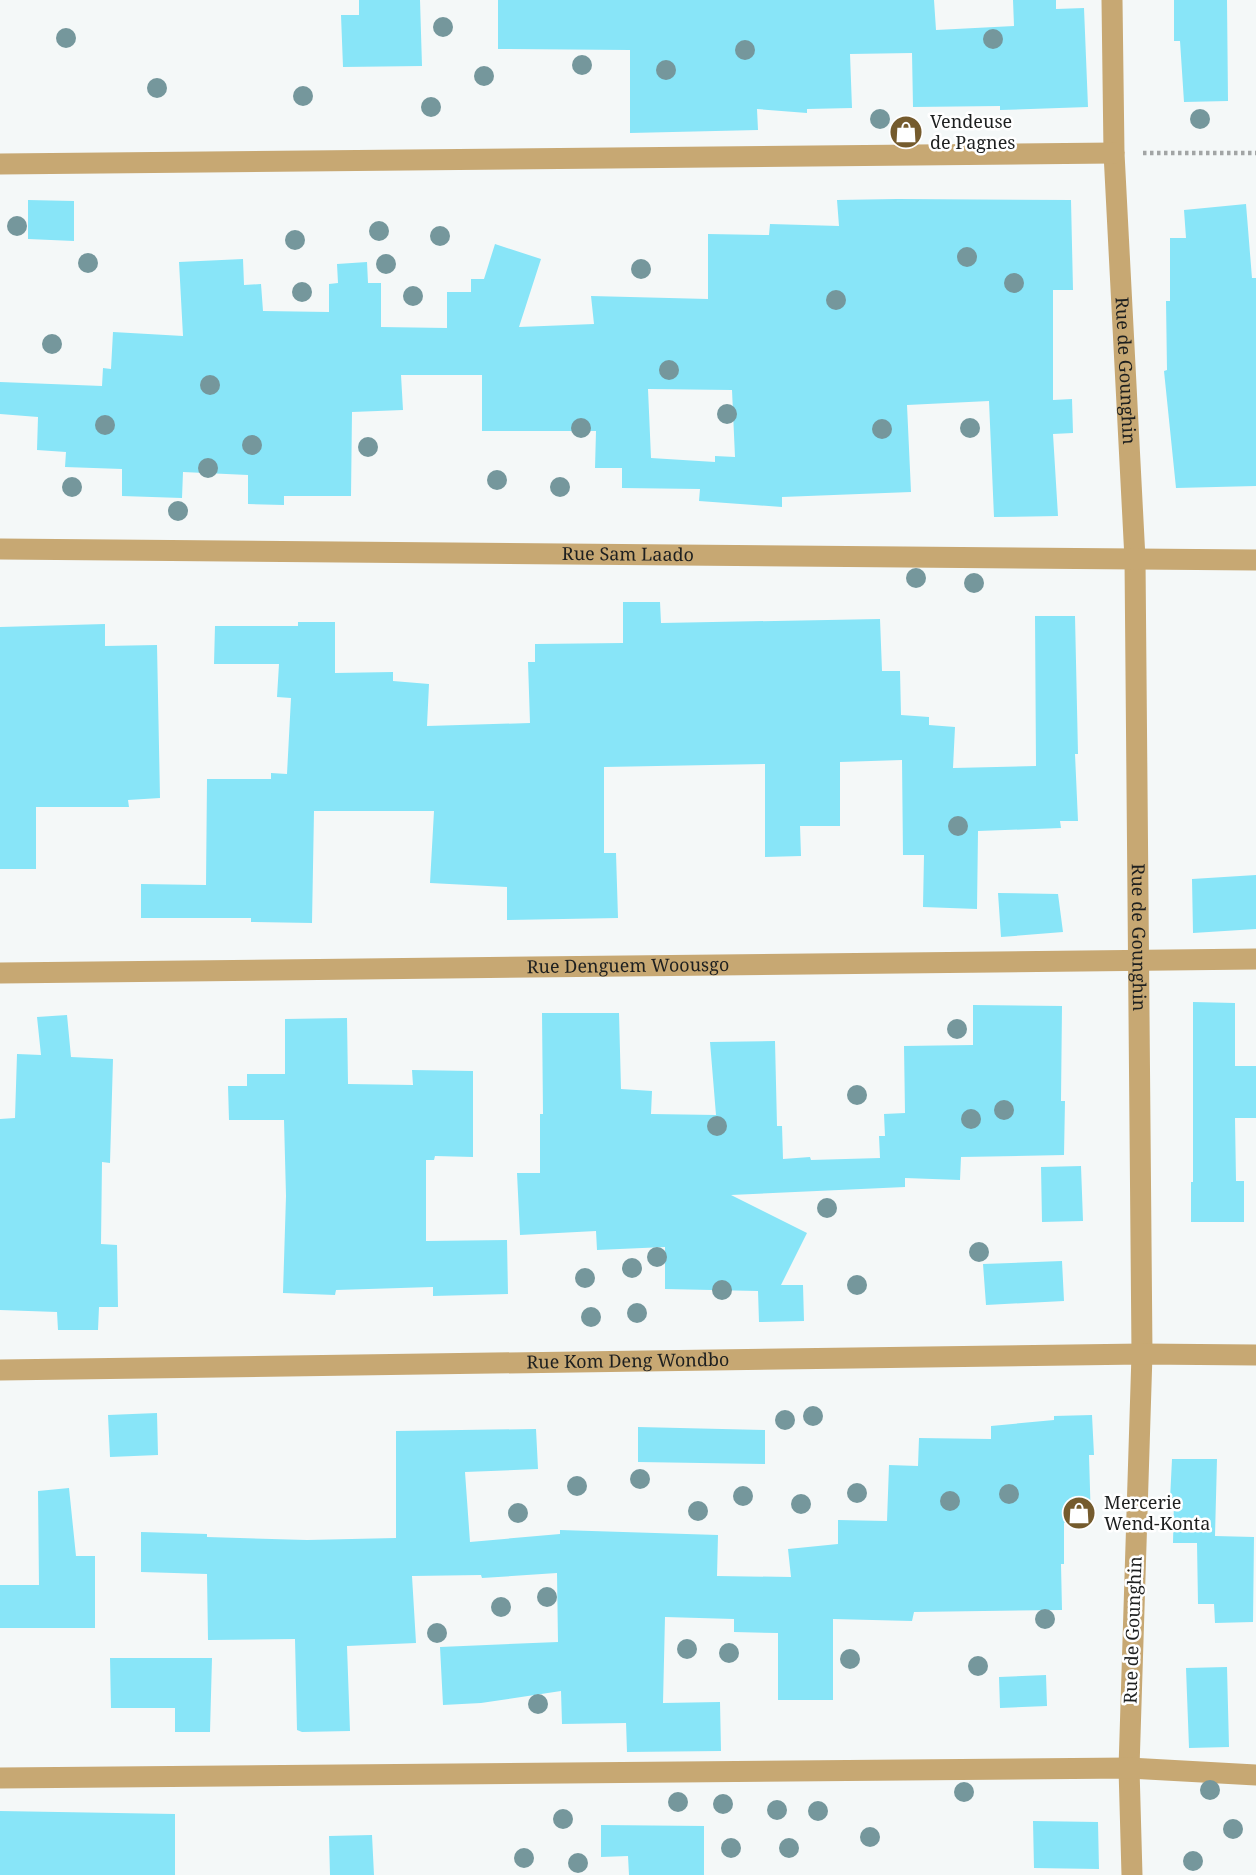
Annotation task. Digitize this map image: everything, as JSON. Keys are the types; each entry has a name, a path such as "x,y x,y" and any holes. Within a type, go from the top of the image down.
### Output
{"street":[{"name":"Rue de Gounghin","path":"1112,0 1114,153 1135,559 1136,959 1142,1354 1129,1768 1132,1875"},
{"path":"0,164 1114,153"},
{"name":"Rue Sam Laado","path":"0,549 1256,560"},
{"name":"Rue Denguem Woousgo","path":"0,973 1256,959"},
{"name":"Rue Kom Deng Wondbo","path":"0,1370 1142,1354 1256,1355"},
{"path":"0,1778 1129,1768 1256,1774"}],"path":[{"path":"1114,153 1256,153"}],"building":[{"path":"359,0 420,0 422,66 343,67 341,15 359,15"},
{"path":"498,0 934,0 936,30 1014,26 1013,0 1056,0 1056,9 1084,8 1088,107 1000,110 1000,106 913,107 912,53 850,54 852,108 807,109 807,113 757,109 758,130 630,133 630,50 498,49"},
{"path":"1174,0 1227,0 1228,101 1184,102 1180,41 1174,41"},
{"path":"28,200 74,201 74,241 28,239"},
{"path":"837,200 1071,200 1073,290 1053,290 1053,400 1072,399 1073,433 1053,434 1058,516 994,517 989,401 907,405 911,492 782,497 782,507 699,501 700,489 622,488 622,468 595,468 596,431 482,431 482,375 401,375 403,410 352,412 351,496 284,496 284,505 248,504 248,475 183,472 182,498 122,496 122,469 65,467 66,452 37,450 38,417 0,414 0,382 102,386 103,368 111,369 113,332 183,336 179,262 243,259 244,285 261,284 263,311 329,312 329,284 338,283 337,264 367,262 368,283 381,283 381,327 447,328 447,292 471,292 471,279 484,279 495,244 541,259 519,327 594,324 591,296 708,299 708,234 769,235 770,224 839,226","holes":["648,389 732,390 735,457 715,456 715,462 651,458"]},
{"path":"1246,204 1252,278 1256,278 1256,486 1176,488 1164,371 1167,370 1166,301 1170,301 1170,238 1186,238 1184,210"},
{"path":"623,602 660,602 661,623 880,619 882,671 900,671 901,715 929,717 929,725 955,727 953,768 1036,766 1035,616 1075,616 1078,821 1060,821 1061,828 978,831 977,909 923,907 924,855 903,855 902,760 840,762 840,826 800,826 801,856 765,857 765,764 604,767 604,853 616,853 618,918 507,920 507,887 430,883 434,811 314,811 312,923 251,922 251,918 141,918 141,884 206,885 207,779 271,779 271,773 287,774 291,698 277,697 279,664 214,664 215,626 298,626 298,622 335,622 335,673 393,672 393,681 429,684 427,726 530,723 528,662 535,662 535,644 623,643"},
{"path":"105,624 105,646 157,645 160,798 128,800 129,807 36,807 36,869 0,869 0,627"},
{"path":"1256,875 1256,929 1193,933 1192,879"},
{"path":"998,893 1058,894 1063,932 1001,937"},
{"path":"1193,1002 1235,1003 1235,1066 1256,1066 1256,1118 1235,1118 1236,1181 1244,1181 1244,1222 1191,1222"},
{"path":"973,1005 1062,1006 1061,1101 1065,1101 1064,1155 961,1157 960,1180 905,1178 905,1187 731,1195 807,1233 781,1285 803,1285 804,1321 759,1322 758,1291 665,1289 665,1247 597,1250 596,1231 520,1235 517,1173 540,1173 540,1114 543,1114 542,1013 619,1013 621,1089 652,1091 651,1114 716,1115 710,1042 775,1041 777,1126 782,1126 783,1159 810,1157 811,1160 880,1158 879,1136 885,1136 884,1114 905,1113 904,1046 973,1045"},
{"path":"67,1015 71,1057 113,1059 110,1163 102,1162 101,1244 117,1245 118,1307 99,1307 98,1330 58,1330 57,1312 0,1310 0,1119 15,1118 17,1054 41,1055 37,1017"},
{"path":"347,1018 348,1084 413,1085 412,1070 473,1071 473,1157 435,1156 434,1160 426,1160 426,1241 507,1240 508,1294 433,1296 433,1287 336,1290 335,1295 283,1293 286,1196 284,1120 229,1120 228,1086 247,1086 247,1074 285,1074 285,1019"},
{"path":"1081,1166 1083,1221 1042,1222 1041,1167"},
{"path":"1062,1261 1064,1301 986,1305 983,1264"},
{"path":"157,1413 158,1455 110,1457 108,1415"},
{"path":"1092,1415 1094,1455 1089,1455 1091,1523 1064,1523 1062,1610 914,1612 912,1621 833,1619 833,1700 778,1700 778,1633 734,1632 734,1619 665,1617 663,1703 720,1702 721,1751 627,1752 626,1723 562,1724 561,1691 481,1703 443,1705 440,1647 558,1642 557,1573 482,1578 481,1575 412,1576 416,1643 347,1646 350,1731 302,1732 297,1730 295,1639 208,1640 207,1574 141,1572 141,1532 307,1540 396,1538 396,1431 536,1429 538,1469 465,1472 470,1542 560,1534 560,1530 718,1535 717,1576 791,1577 788,1549 838,1544 838,1520 887,1521 889,1465 918,1466 919,1438 991,1439 991,1426 1054,1420 1054,1416"},
{"path":"638,1427 765,1430 765,1464 638,1462"},
{"path":"1172,1459 1217,1459 1215,1536 1254,1537 1253,1622 1215,1623 1214,1604 1198,1604 1197,1543 1173,1543 1174,1500 1170,1500"},
{"path":"69,1488 76,1556 95,1556 95,1628 0,1628 0,1585 39,1585 38,1491"},
{"path":"110,1658 212,1658 210,1732 175,1732 175,1708 111,1708"},
{"path":"1227,1667 1229,1747 1189,1748 1186,1668"},
{"path":"1046,1675 1047,1706 1000,1708 999,1677"},
{"path":"0,1811 175,1814 175,1875 0,1875"},
{"path":"1033,1821 1098,1822 1099,1869 1034,1868"},
{"path":"601,1825 704,1826 704,1875 629,1875 628,1856 601,1857"},
{"path":"372,1835 374,1875 330,1875 329,1836"}],"place":[{"name":"Vendeuse de Pagnes","path":"906,132"},
{"name":"Mercerie Wend-Konta","path":"1079,1513"}]}
